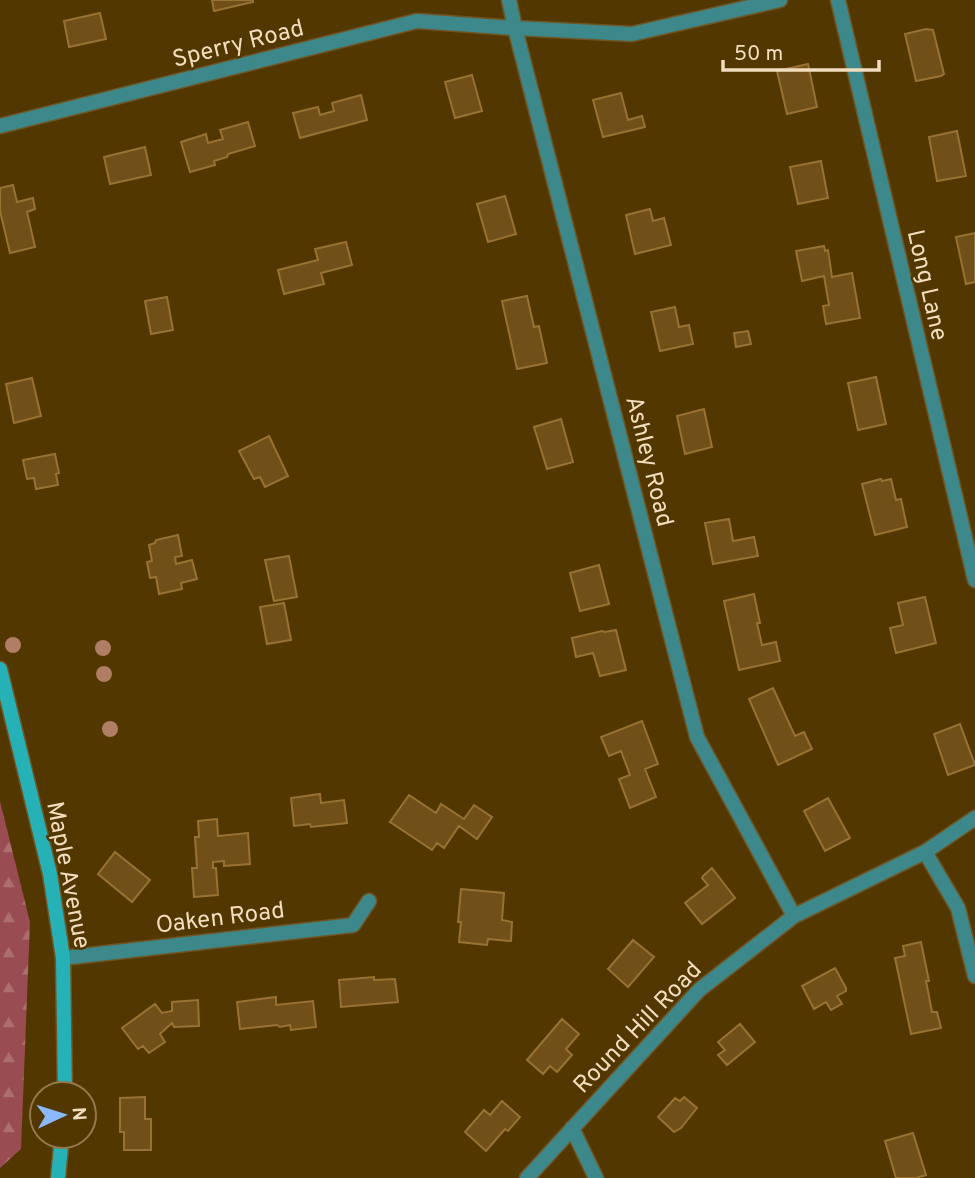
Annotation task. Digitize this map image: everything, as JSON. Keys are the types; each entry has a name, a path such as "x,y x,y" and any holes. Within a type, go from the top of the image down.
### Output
{"main road":[{"name":"Maple Avenue","path":"0,669 50,874 63,958 65,1080"},
{"path":"58,1178 61,1150"}],"street":[{"name":"Ashley Road","path":"509,0 697,737 793,916"},
{"name":"Sperry Road","path":"0,126 417,21 632,34 780,0"},
{"name":"Long Lane","path":"838,0 975,580"},
{"name":"Round Hill Road","path":"527,1178 699,990 793,916 925,852 975,818"},
{"path":"925,852 958,908 975,976"},
{"name":"Oaken Road","path":"63,958 353,925 369,901"},
{"path":"572,1128 596,1178"}],"green space":[{"path":"0,801 30,922 21,1149 0,1168"}],"building":[{"path":"212,0 253,0 253,2 214,11"},
{"path":"100,13 106,39 69,47 64,21"},
{"path":"933,30 944,74 916,81 905,34"},
{"path":"808,64 817,107 787,114 777,71"},
{"path":"472,75 482,111 455,118 445,82"},
{"path":"621,93 628,120 642,116 645,127 603,137 593,100"},
{"path":"361,95 367,120 300,138 293,113 318,107 320,115 334,111 332,103"},
{"path":"248,122 255,146 228,154 227,157 214,161 215,165 190,172 181,142 206,134 208,143 223,139 220,130"},
{"path":"957,131 966,176 937,181 929,137"},
{"path":"145,147 151,175 110,184 104,157"},
{"path":"821,161 828,198 798,204 790,167"},
{"path":"13,185 17,202 33,198 35,209 27,212 35,247 10,253 0,211 0,188"},
{"path":"505,196 516,234 488,242 477,204"},
{"path":"650,209 653,221 664,218 671,245 635,254 626,215"},
{"path":"975,233 975,282 966,284 956,237"},
{"path":"346,242 352,265 321,273 324,284 284,294 278,270 318,260 315,249"},
{"path":"824,246 825,251 828,250 832,277 852,273 860,318 826,324 823,306 829,305 824,276 802,281 796,251"},
{"path":"527,296 534,327 539,326 547,363 517,369 502,301"},
{"path":"167,297 173,330 151,334 145,301"},
{"path":"675,307 679,327 689,325 693,344 660,351 651,312"},
{"path":"748,331 751,344 736,347 734,333"},
{"path":"876,377 886,424 858,430 848,383"},
{"path":"32,378 41,416 14,423 6,384"},
{"path":"704,409 712,447 685,454 677,416"},
{"path":"561,419 573,462 547,469 534,427"},
{"path":"269,436 288,476 265,487 260,477 254,479 239,451"},
{"path":"55,454 59,473 56,474 58,485 36,489 34,478 27,479 23,460"},
{"path":"891,479 896,500 901,499 907,527 875,535 862,484"},
{"path":"729,519 733,541 754,537 758,556 713,564 705,523"},
{"path":"178,535 182,556 175,557 176,564 192,560 197,579 181,583 182,589 159,594 156,577 150,578 147,562 152,561 149,545 156,540"},
{"path":"289,556 297,597 274,601 265,560"},
{"path":"599,565 609,604 580,611 570,573"},
{"path":"754,594 762,645 776,642 780,661 739,670 724,601"},
{"path":"925,597 936,643 896,653 890,628 903,625 898,603"},
{"path":"284,603 291,640 267,644 260,607"},
{"path":"616,630 626,670 600,676 593,653 576,657 572,638"},
{"path":"773,688 795,736 804,732 812,749 778,765 749,699"},
{"path":"642,721 658,764 645,769 656,797 630,808 619,779 630,775 621,751 609,756 601,737"},
{"path":"960,724 975,765 948,775 934,734"},
{"path":"320,794 321,803 344,800 347,823 294,826 291,798"},
{"path":"409,795 436,813 441,804 464,819 474,805 492,817 477,839 459,826 444,848 437,843 432,850 390,822"},
{"path":"828,798 850,838 825,851 804,811"},
{"path":"217,819 218,836 248,833 250,864 224,866 224,861 213,862 218,895 194,897 192,868 197,868 195,837 199,837 198,821"},
{"path":"115,852 150,880 132,902 98,874"},
{"path":"712,868 735,898 702,924 685,903 708,885 702,878"},
{"path":"461,889 504,893 502,920 512,922 511,941 488,939 487,945 459,942"},
{"path":"633,940 654,957 628,987 608,969"},
{"path":"921,942 932,1012 937,1012 941,1028 911,1034 895,958 905,956 903,946"},
{"path":"835,968 846,988 846,991 837,996 842,1004 831,1010 826,1002 814,1009 802,986"},
{"path":"374,977 374,980 395,979 398,1002 341,1007 339,980"},
{"path":"276,997 276,1005 313,1001 316,1027 291,1030 290,1025 277,1025 240,1029 237,1002"},
{"path":"198,1000 199,1026 174,1027 172,1023 160,1034 165,1042 149,1053 143,1046 138,1049 122,1028 155,1004 162,1013 172,1011 172,1002"},
{"path":"562,1019 579,1034 566,1049 572,1055 557,1072 550,1066 543,1074 527,1060"},
{"path":"740,1024 755,1042 727,1065 718,1055 725,1050 718,1042"},
{"path":"145,1097 145,1119 151,1119 151,1150 124,1150 124,1132 120,1132 120,1098"},
{"path":"684,1097 697,1108 681,1128 674,1132 658,1117 675,1098 680,1101"},
{"path":"502,1101 520,1117 508,1131 505,1129 486,1151 465,1132 484,1110 490,1115"},
{"path":"913,1133 926,1175 896,1178 885,1141"}]}
